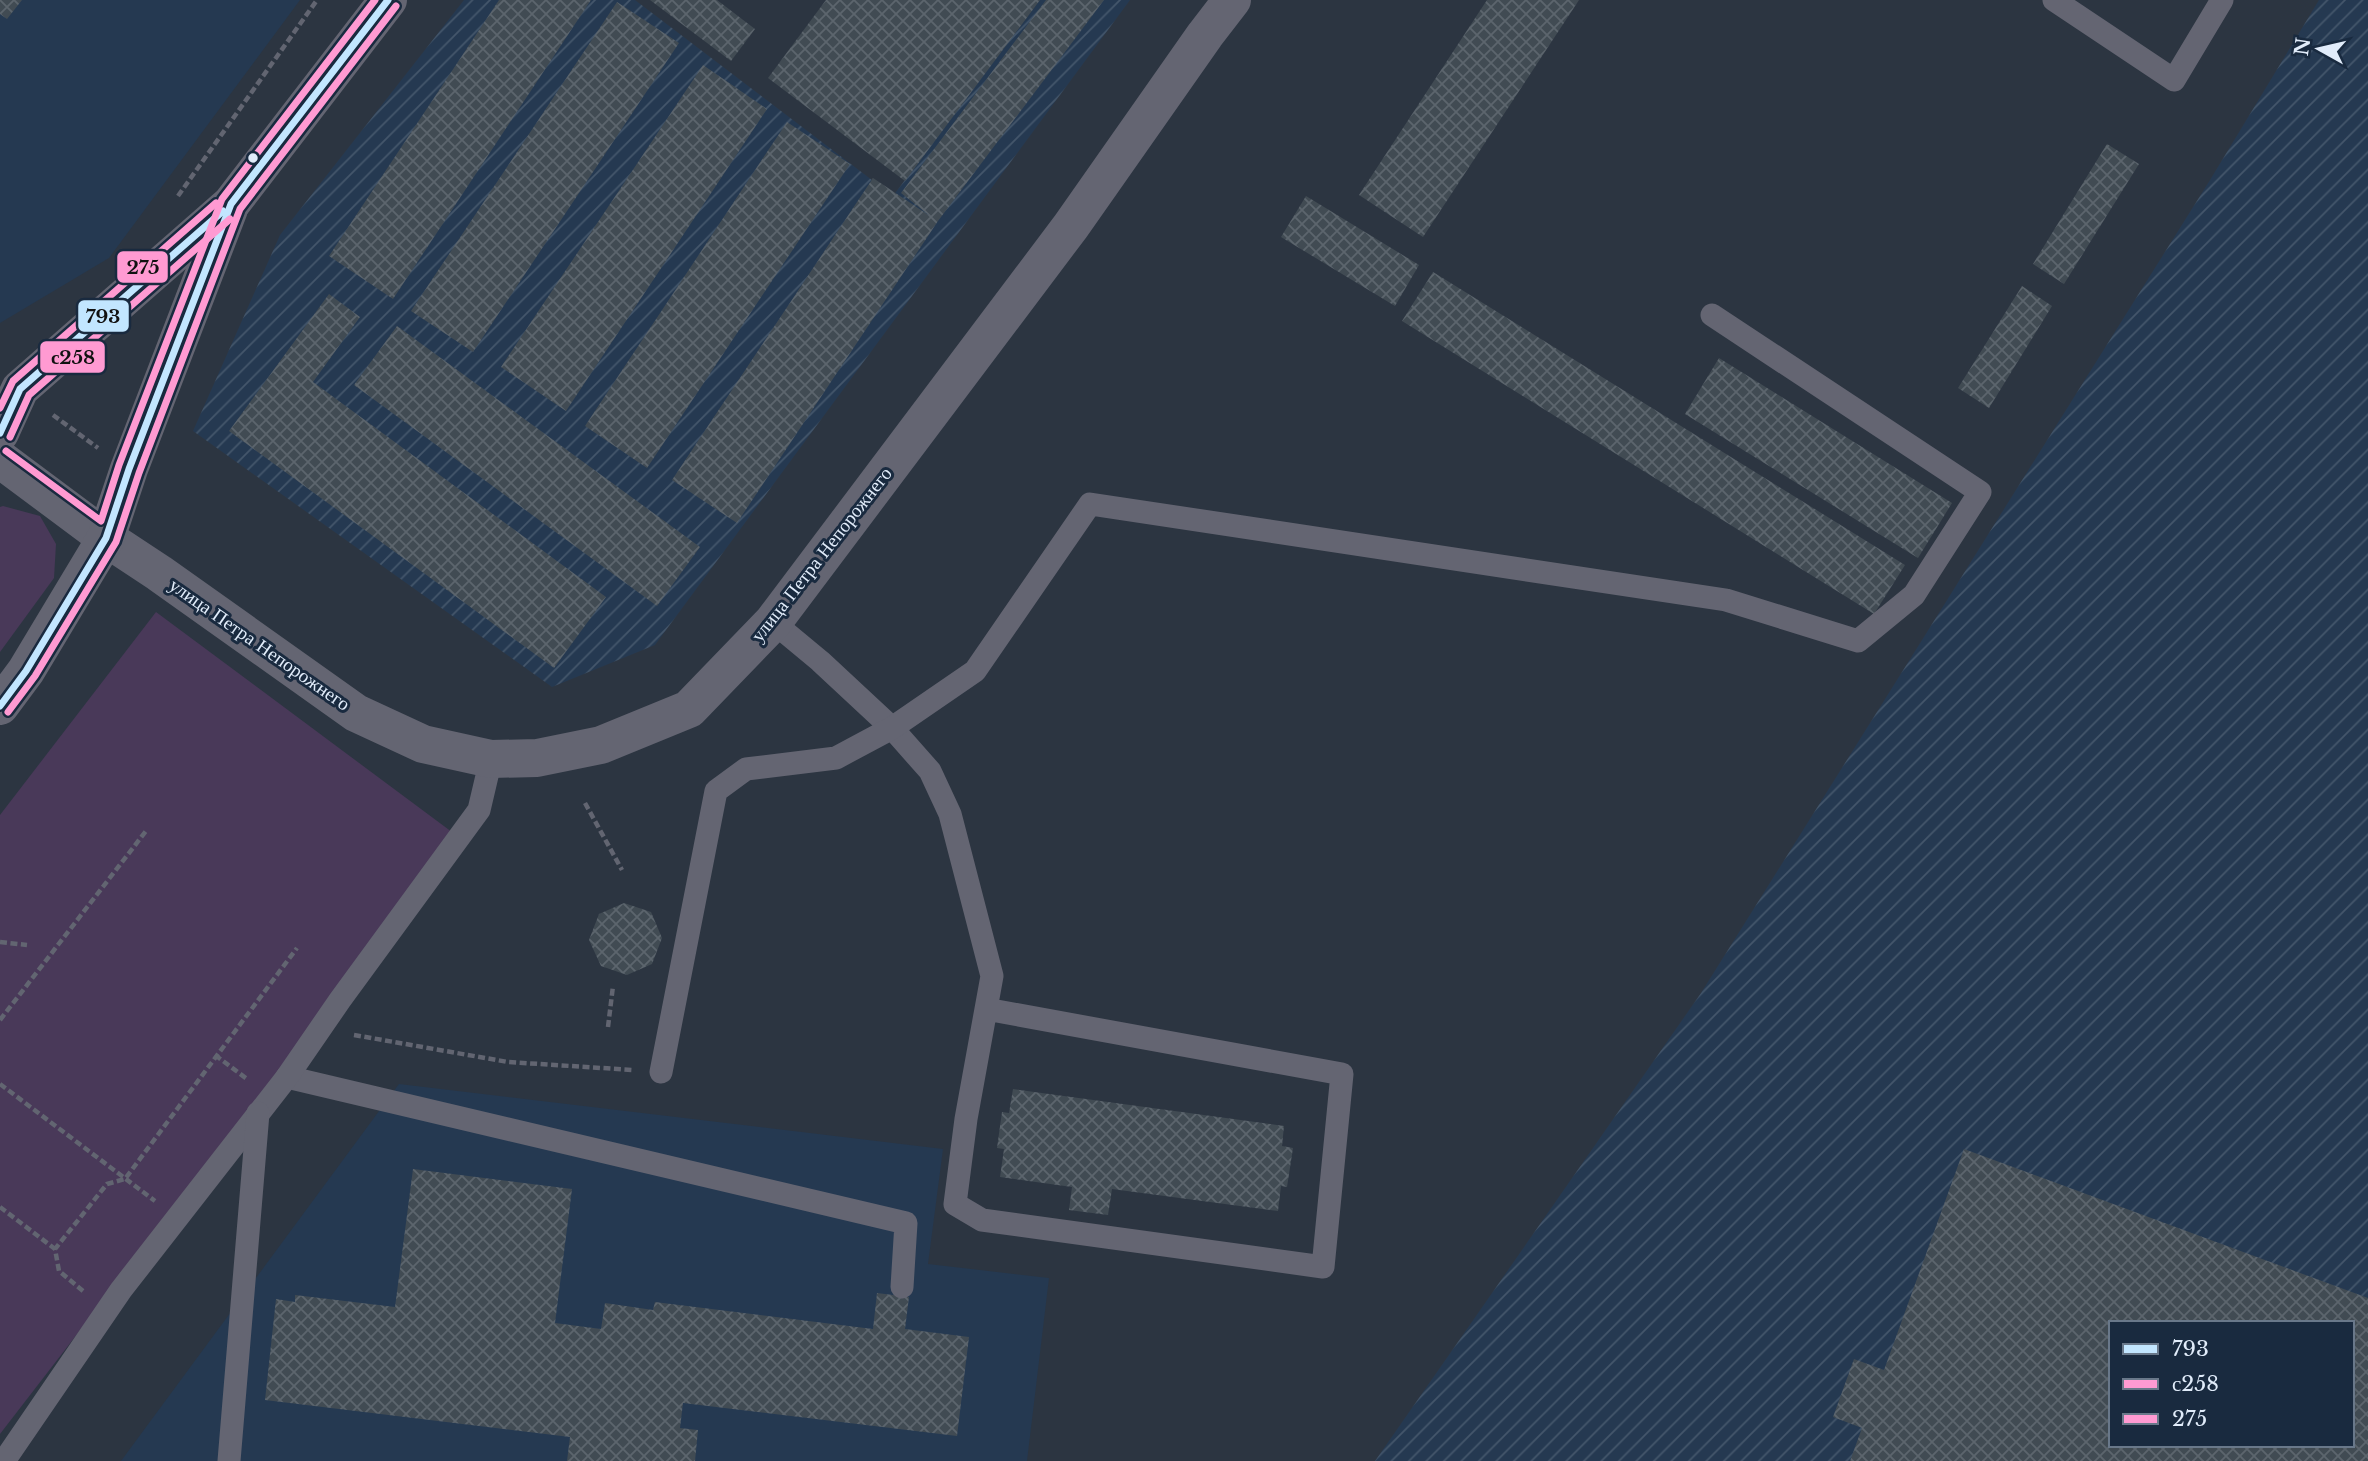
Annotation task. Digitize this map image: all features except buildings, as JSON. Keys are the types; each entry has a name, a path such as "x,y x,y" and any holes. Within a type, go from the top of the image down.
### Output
{"street":[{"path":"0,433 20,389 231,204 387,0"},
{"name":"улица Петра Непорожнего","path":"0,459 106,538 356,712 423,744 491,759 537,758 601,746 689,709 773,622 1071,226 1205,34 1232,0"},
{"path":"0,706 26,671 106,538 129,469 231,204"}],"lane":[{"path":"2054,0 2174,80 2222,0"},
{"path":"661,1072 716,791 746,769 836,758 892,728 975,671 1090,504 1726,600 1858,641 1914,595 1980,492 1712,315"},
{"path":"773,622 820,661 892,728 930,771 950,814 992,976 965,1119 955,1204 982,1220 1323,1267 1342,1073 986,1009"},
{"path":"4,1461 121,1290 287,1077 479,810 491,759"},
{"path":"287,1077 906,1223 902,1287"},
{"path":"229,1461 264,1105"}],"path":[{"path":"171,205 317,0"},
{"path":"53,415 107,455"},
{"path":"585,803 622,870"},
{"path":"0,1020 146,831"},
{"path":"0,942 27,945"},
{"path":"55,1249 107,1184 125,1179 297,948"},
{"path":"608,1027 613,986"},
{"path":"326,1020 343,1034 508,1062 661,1072"},
{"path":"215,1055 264,1105"},
{"path":"0,1084 125,1179"},
{"path":"0,1208 55,1249 59,1271"}],"shaded area":[{"path":"0,0 300,0 109,258 0,323"},
{"path":"464,0 635,0 893,196 1040,0 1130,0 655,645 552,687 193,431 280,235"},
{"path":"2319,0 2368,0 2368,1461 1375,1461 1701,993 2210,180"},
{"path":"0,507 40,516 56,544 54,578 0,652"},
{"path":"156,612 460,838 0,1434 0,815"},
{"path":"399,1084 943,1149 928,1264 1049,1278 1027,1461 121,1461"}],"transit line":[{"name":"275","path":"6,451 101,521 119,465 222,199 375,0"},
{"name":"793","path":"0,706 26,671 106,538 129,469 231,204 388,0"},
{"name":"с258","path":"8,712 35,676 116,542 139,473 240,209 396,6"},
{"name":"275","path":"0,408 13,381 216,203"},
{"name":"793","path":"0,433 20,389 223,211"},
{"name":"с258","path":"10,437 29,395 230,219"}]}
